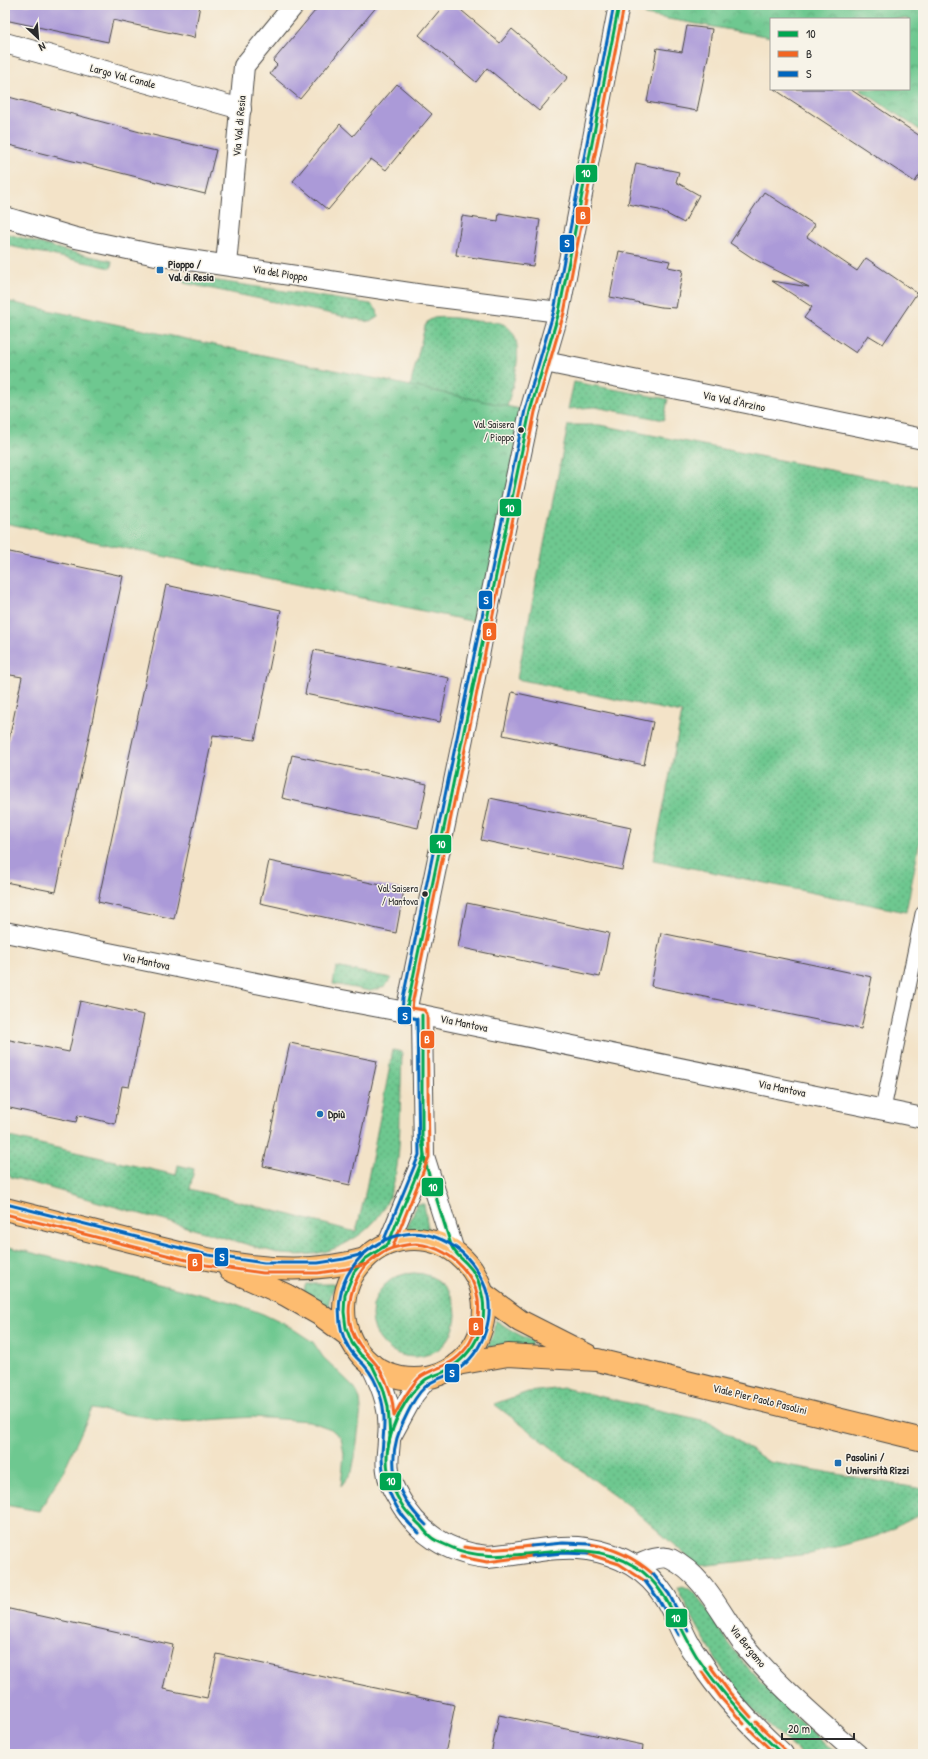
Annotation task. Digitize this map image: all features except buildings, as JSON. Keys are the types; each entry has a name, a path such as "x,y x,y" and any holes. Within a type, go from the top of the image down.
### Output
{"main road":[{"path":"5,1209 207,1260 264,1268 306,1268 345,1264 365,1259"},
{"path":"410,1239 430,1241 454,1251 470,1266 480,1283 482,1293 484,1315 482,1328 473,1347 457,1364 440,1374 426,1378 408,1379 395,1377 372,1365 360,1354 346,1328 344,1312 345,1294 354,1272 365,1259 388,1244 410,1239"},
{"path":"207,1260 286,1295 319,1314 349,1336"},
{"name":"Viale Pier Paolo Pasolini","path":"482,1293 520,1321 598,1360"},
{"name":"Viale Pier Paolo Pasolini","path":"457,1364 508,1355 598,1360 923,1440"}],"street":[{"name":"Via Val di Resia","path":"226,265 244,66 294,5"},
{"path":"454,1251 424,1156 414,1013 489,601 530,411 559,312 619,5"},
{"name":"Largo Val Canale","path":"5,43 241,108"},
{"name":"Via del Pioppo","path":"5,216 76,238 156,255 423,295 559,312"},
{"name":"Via Val d'Arzino","path":"545,362 923,439"},
{"path":"883,1109 923,914"},
{"name":"Via Mantova","path":"5,932 214,975 414,1013 923,1118"},
{"path":"388,1244 424,1156"},
{"path":"372,1365 383,1388 388,1406 390,1438 387,1453 388,1472 391,1483 399,1500 411,1518 421,1528 434,1539 447,1546 461,1552 487,1557 567,1548 585,1549 612,1555 636,1566 648,1576 665,1597 689,1644 725,1696 750,1725 782,1754"},
{"path":"390,1438 413,1394 426,1378"},
{"name":"Via Bergamo","path":"636,1566 652,1559 669,1558 683,1566 706,1590 743,1643 767,1670 857,1754"}],"green space":[{"path":"647,5 923,5 923,132 860,90 910,90 910,18 770,18 770,37 645,15"},
{"path":"5,233 63,250 112,261 111,268 5,245"},
{"path":"185,276 371,304 377,310 378,317 370,322 184,283"},
{"path":"5,301 530,411 485,624 5,523"},
{"path":"439,317 497,322 503,324 511,330 516,340 517,362 507,407 410,387 425,326 428,321"},
{"path":"574,382 668,399 664,420 595,407 568,409"},
{"path":"568,425 600,425 923,488 923,825 906,912 653,860 682,713 517,679"},
{"path":"336,967 391,978 385,987 370,991 333,984"},
{"path":"393,1050 402,1052 398,1155 392,1189 386,1205 377,1219 364,1231 348,1242 331,1250 307,1255 281,1254 11,1177 5,1170 5,1136 176,1175 178,1165 194,1169 190,1189 356,1232 364,1199"},
{"path":"416,1204 424,1204 429,1234 405,1232"},
{"path":"5,1246 231,1302 263,1314 290,1327 313,1342 323,1357 355,1388 360,1399 361,1409 352,1472 341,1486 344,1454 341,1438 331,1429 309,1421 252,1417 178,1422 92,1409 62,1474 39,1511 5,1505"},
{"path":"414,1273 430,1276 444,1285 453,1299 456,1315 453,1331 444,1345 430,1354 414,1357 398,1354 384,1345 375,1331 372,1315 375,1299 384,1285 398,1276"},
{"path":"306,1284 335,1284 329,1301 328,1312 302,1296"},
{"path":"495,1320 532,1341 530,1348 503,1346 487,1348 493,1335"},
{"path":"564,1388 710,1422 769,1462 923,1489 923,1513 878,1536 810,1554 698,1566 634,1510 494,1404 528,1392"},
{"path":"681,1586 693,1592 699,1598 723,1635 748,1668 806,1727 837,1754 802,1754 757,1714 734,1686 708,1645 677,1588"}],"transit line":[{"name":"S","path":"383,1242 419,1155 417,1019 402,1015 403,998 525,410 554,311 614,5"},
{"name":"10","path":"406,1012 530,411 559,312 619,5"},
{"name":"B","path":"393,1246 429,1157 427,1014 424,1010 412,1008 413,1000 535,412 564,313 624,6"},
{"name":"10","path":"422,1015 422,1141 425,1162 452,1248 475,1274 480,1287 484,1312 478,1335 466,1355 447,1370 427,1378 418,1386 406,1402 396,1420 390,1438 387,1455 388,1471 396,1494 406,1511 432,1538 446,1545 469,1553 492,1556 564,1551 589,1551 612,1556 636,1567 657,1586 665,1597 699,1660 718,1685 748,1721 782,1754"},
{"name":"10","path":"388,1448 390,1437 388,1406 383,1388 372,1365 360,1354 352,1343 346,1328 344,1312 345,1294 354,1272 365,1259 388,1244 424,1156 423,1140"},
{"name":"S","path":"6,1204 208,1255 264,1263 318,1263 344,1259 363,1254 379,1243"},
{"name":"B","path":"5,1214 206,1265 263,1273 318,1273 346,1269 367,1264 385,1251"},
{"name":"S","path":"419,1533 397,1508 387,1488 382,1466 384,1432 382,1402 372,1376 352,1353 346,1343 342,1331 339,1311 340,1298 344,1282 352,1268 362,1256 374,1246 389,1238 404,1234 419,1234 435,1237 451,1244 464,1254 475,1267 483,1282 489,1306 486,1331 481,1343 466,1363 456,1371 432,1382 420,1392 407,1414 395,1445 395,1473 399,1486 405,1499 426,1525"},
{"name":"B","path":"416,1244 431,1247 445,1253 457,1262 467,1273 473,1283 477,1295 479,1307 478,1319 475,1331 463,1352 450,1363 419,1378 408,1391 394,1416 393,1404 386,1381 380,1370 354,1336 349,1316 349,1306 354,1286 358,1277 368,1263 386,1250 416,1244"},
{"name":"S","path":"531,1546 563,1543 590,1544"},
{"name":"B","path":"590,1544 624,1554 653,1574"},
{"name":"B","path":"464,1547 498,1549 531,1546"},
{"name":"S","path":"532,1556 563,1553 588,1554"},
{"name":"B","path":"588,1554 619,1564 645,1581"},
{"name":"B","path":"461,1557 487,1562 532,1556"},
{"name":"S","path":"653,1574 669,1594 688,1631"},
{"name":"S","path":"645,1581 659,1600 679,1635"},
{"name":"B","path":"710,1666 730,1693 751,1717"},
{"name":"B","path":"702,1672 721,1698 744,1724"},
{"name":"B","path":"756,1722 785,1750"},
{"name":"B","path":"749,1729 775,1754"}],"place":[{"name":"Pioppo / Val di Resia","path":"160,270"},
{"name":"Val Saisera / Pioppo","path":"521,430"},
{"name":"Val Saisera / Mantova","path":"425,894"},
{"name":"Dpiù","path":"320,1114"},
{"name":"Pasolini / Università Rizzi","path":"838,1463"}]}
